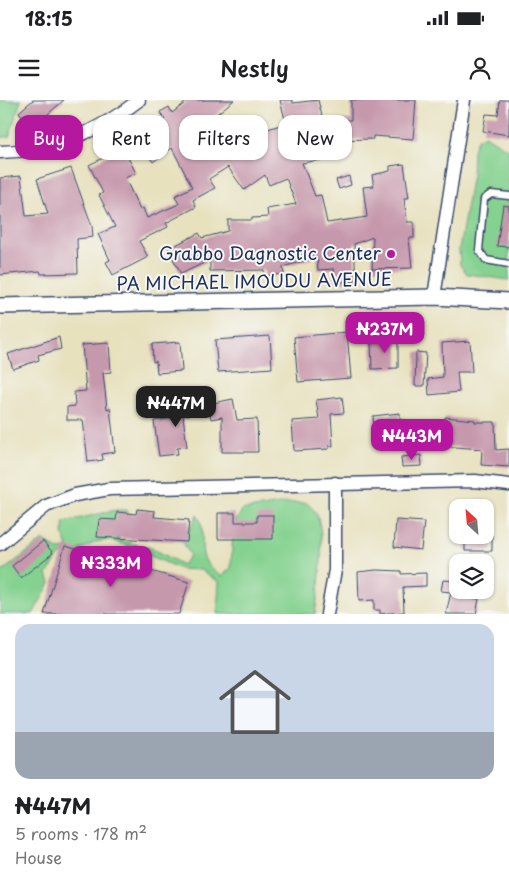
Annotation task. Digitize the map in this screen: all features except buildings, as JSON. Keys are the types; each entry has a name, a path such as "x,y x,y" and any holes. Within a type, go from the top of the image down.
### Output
{"street":[{"path":"0,152 54,146 90,131 125,112 139,100"},
{"path":"434,297 464,100"},
{"name":"PA MICHAEL IMOUDU AVENUE","path":"0,306 434,297 509,301"},
{"path":"0,544 46,506 75,495 100,490 475,481 509,485"},
{"path":"326,614 335,570 335,483"}],"lane":[{"path":"509,196 491,194 484,199 478,250 486,260 509,264"}],"green space":[{"path":"0,100 21,100 9,137 0,137"},
{"path":"485,135 509,150 509,280 467,274 460,265 459,250 472,174 473,150 477,139"},
{"path":"287,503 307,503 316,513 320,525 321,564 315,614 217,614 219,582 201,570 180,569 131,547 109,540 96,542 80,550 60,555 47,574 50,583 33,614 0,614 0,573 43,540 58,550 69,549 63,535 64,522 116,510 127,510 132,520 118,533 118,540 152,548 183,565 190,555 183,542 197,515 202,526 203,556 209,566 222,576 231,568 233,528 242,510"}],"place":[{"name":"Grabbo Dagnostic Center","path":"391,254"}]}
